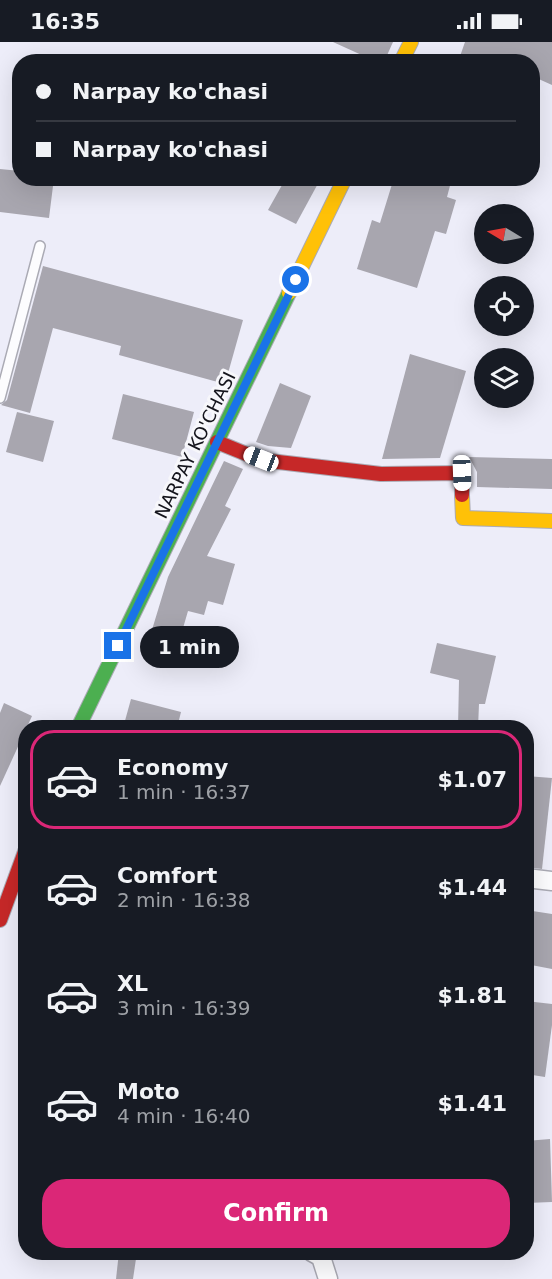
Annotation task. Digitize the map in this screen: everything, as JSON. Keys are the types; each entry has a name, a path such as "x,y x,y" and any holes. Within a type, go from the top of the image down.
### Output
{"main road":[{"name":"NARPAY KO'CHASI","path":"82,720 341,186"},
{"path":"217,442 261,459 381,474 462,473 463,519 552,520"},
{"path":"0,920 18,871"}],"street":[{"path":"534,879 552,881"},
{"path":"322,1260 328,1279"}],"lane":[{"path":"0,398 40,246"}],"building":[{"path":"333,42 393,42 388,54 359,54"},
{"path":"465,42 552,42 552,85 540,80 540,54 461,54"},
{"path":"0,169 12,170 12,186 53,186 49,218 0,212"},
{"path":"282,186 317,186 296,224 268,210"},
{"path":"391,186 450,186 447,197 456,200 446,234 435,231 417,288 357,269 372,220 380,223"},
{"path":"43,266 243,320 225,384 119,355 121,346 53,328 30,413 1,405 7,400"},
{"path":"410,354 466,371 440,458 382,459"},
{"path":"280,383 311,396 291,448 268,446 256,442"},
{"path":"123,394 194,412 182,457 112,439"},
{"path":"17,412 54,421 43,462 6,452"},
{"path":"469,457 552,459 552,489 477,487 477,472"},
{"path":"224,461 243,469 225,506 231,509 207,556 235,564 223,605 208,601 204,615 188,611 176,652 148,643 168,577"},
{"path":"437,643 496,656 485,704 479,704 478,720 458,720 459,680 430,673"},
{"path":"131,699 181,712 179,720 125,720"},
{"path":"4,703 32,716 30,720 18,720 18,747 0,786 0,713"},
{"path":"534,777 552,778 542,869 534,868"},
{"path":"534,911 552,914 552,969 534,966"},
{"path":"534,1002 552,1004 552,1025 545,1077 534,1075"},
{"path":"550,1139 552,1202 534,1203 534,1140"},
{"path":"118,1260 136,1260 133,1279 116,1279"}],"traffic: fast":[{"path":"82,720 289,293"}],"traffic: slow":[{"path":"405,54 411,42"},
{"path":"289,293 341,186"},
{"path":"462,495 463,518 552,521"}],"traffic: jam":[{"path":"217,442 261,460 381,474 462,473 462,495"},
{"path":"0,920 18,871"}],"route":[{"path":"118,646 296,280"}]}
